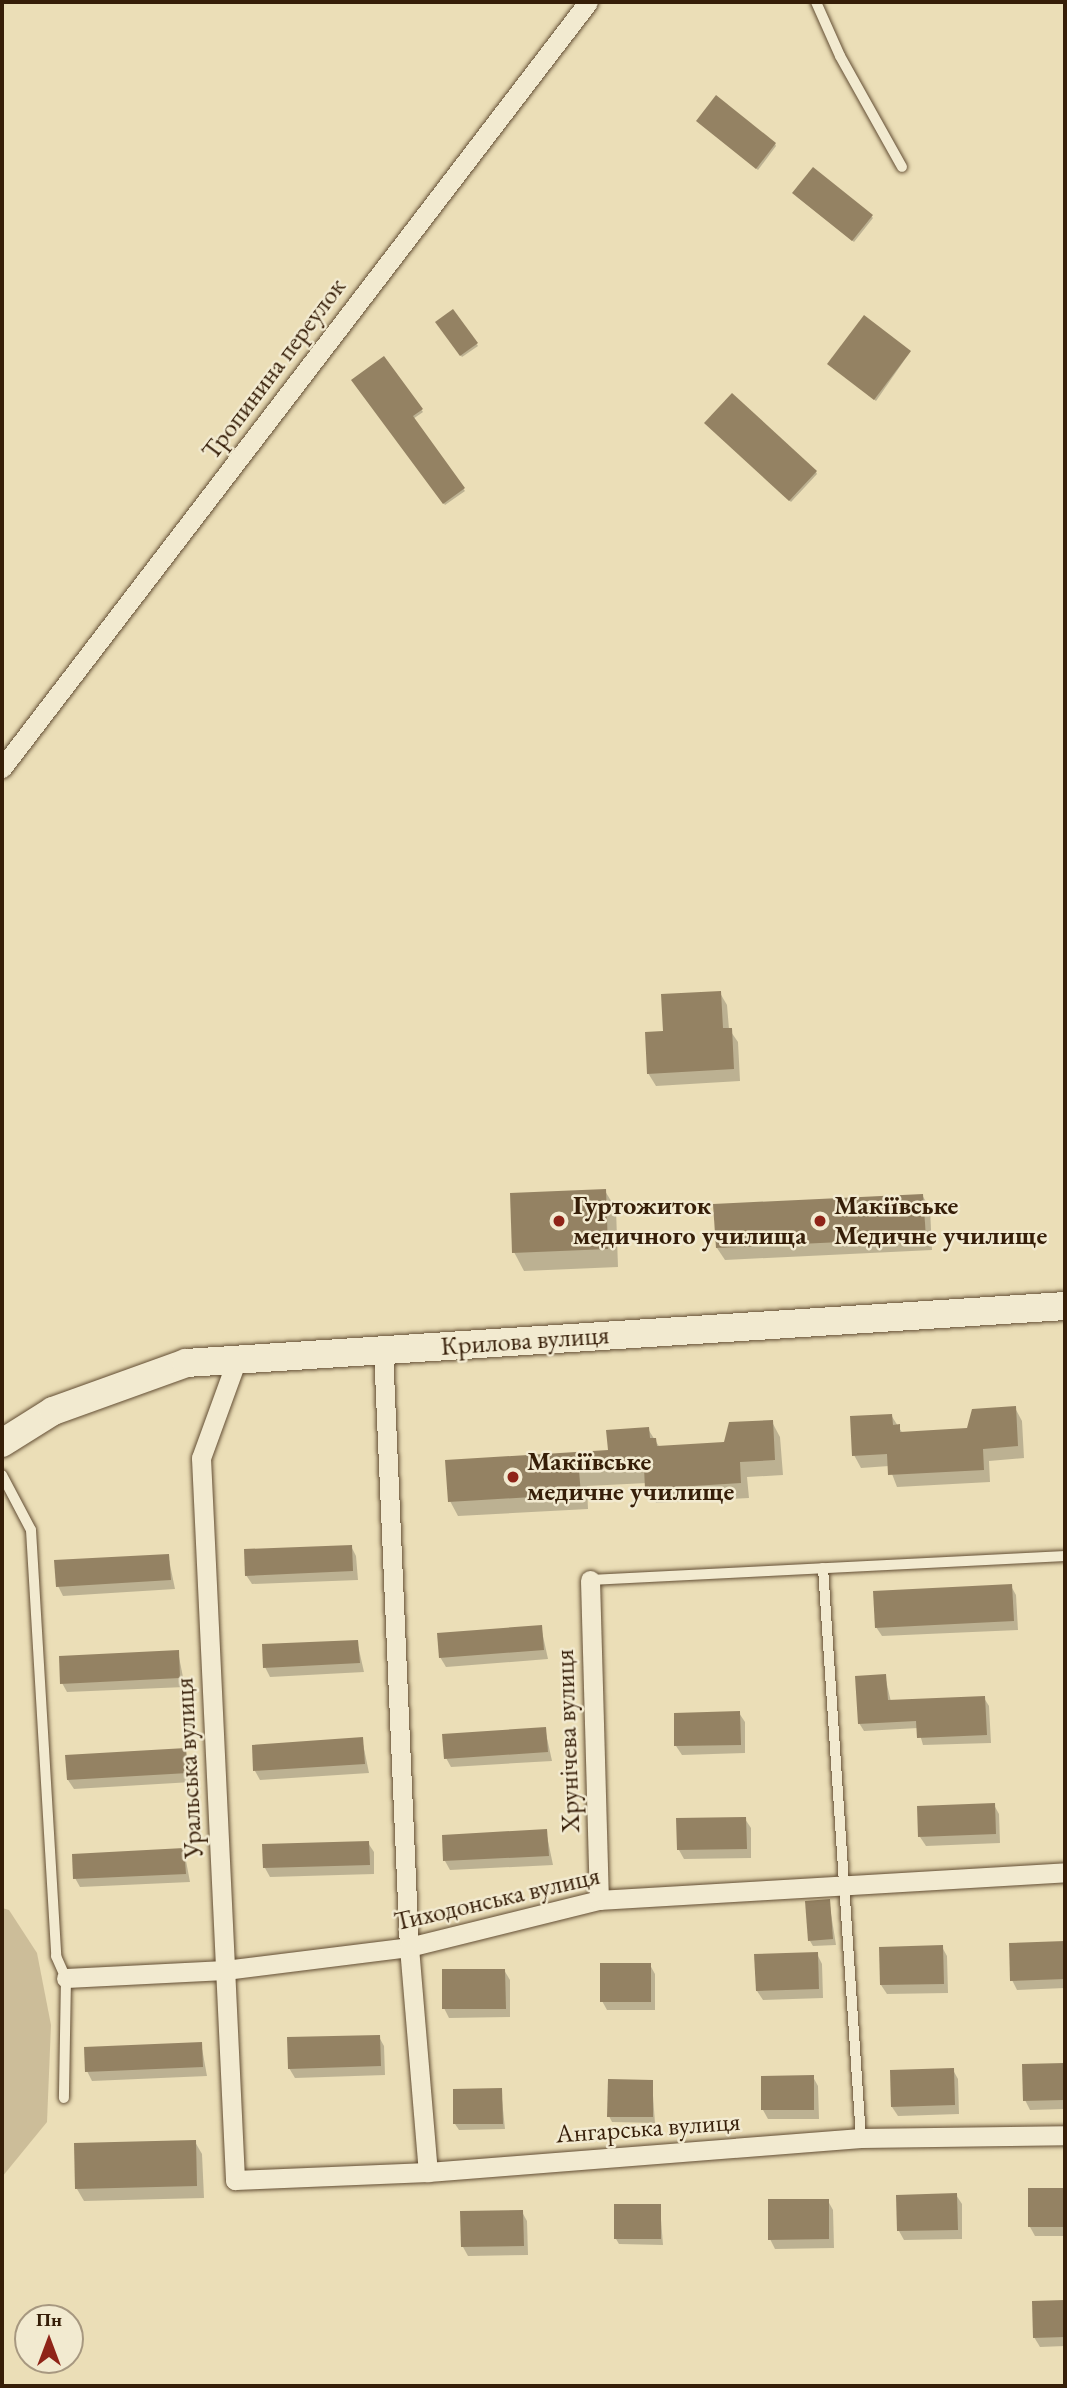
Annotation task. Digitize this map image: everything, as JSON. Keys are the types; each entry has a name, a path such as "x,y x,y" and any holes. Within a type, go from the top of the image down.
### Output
{"main road":[{"name":"Крилова вулиця","path":"2,1443 53,1411 186,1363 1065,1306"}],"street":[{"name":"Тропинина переулок","path":"2,768 588,2"},
{"path":"383,1350 409,1947 428,2172"},
{"name":"Уральська вулиця","path":"235,2180 201,1458 237,1359"},
{"name":"Хрунічева вулиця","path":"590,1580 599,1900"},
{"name":"Тиходонська вулиця","path":"66,1978 225,1970 409,1947 599,1900 1065,1872"},
{"name":"Ангарська вулиця","path":"235,2180 428,2172 861,2138 1065,2135"}],"lane":[{"path":"816,2 840,56 902,167"},
{"path":"2,1475 31,1530 56,1956 66,1978 64,2098"},
{"path":"590,1580 1065,1556"},
{"path":"823,1568 861,2138"}],"shaded area":[{"path":"2,1908 9,1910 37,1953 51,2025 47,2122 2,2177"}],"building":[{"path":"716,95 776,143 756,169 696,121"},
{"path":"813,167 873,215 852,241 792,193"},
{"path":"453,309 478,343 460,356 435,322"},
{"path":"864,315 911,351 874,400 827,364"},
{"path":"384,356 423,409 413,416 465,488 443,504 351,380"},
{"path":"732,393 817,471 789,501 704,423"},
{"path":"721,991 723,1028 732,1028 734,1069 647,1074 645,1032 663,1031 661,994"},
{"name":"Гуртожиток медичного училища","path":"606,1189 608,1249 512,1253 510,1193"},
{"name":"Макіївське Медичне училище","path":"923,1194 926,1238 716,1248 713,1204"},
{"path":"1016,1406 1018,1446 983,1449 984,1470 888,1475 887,1454 852,1456 850,1416 892,1414 893,1425 900,1424 900,1432 967,1428 972,1409"},
{"path":"773,1420 775,1460 740,1462 741,1483 645,1489 644,1468 579,1471 581,1494 448,1502 445,1460 608,1450 606,1430 649,1427 650,1438 656,1438 657,1446 724,1442 729,1422"},
{"path":"352,1545 353,1571 245,1576 244,1549"},
{"path":"169,1554 171,1580 56,1587 54,1560"},
{"path":"1012,1584 1014,1621 875,1628 873,1591"},
{"path":"542,1625 544,1650 439,1658 437,1633"},
{"path":"358,1640 360,1663 263,1668 262,1644"},
{"path":"179,1650 180,1678 60,1684 59,1656"},
{"path":"886,1674 888,1700 985,1696 987,1735 917,1738 916,1721 858,1724 855,1676"},
{"path":"740,1711 741,1745 674,1746 674,1713"},
{"path":"546,1727 548,1752 444,1759 442,1734"},
{"path":"363,1737 365,1764 253,1771 252,1745"},
{"path":"186,1748 188,1773 67,1780 65,1755"},
{"path":"995,1803 996,1834 918,1837 917,1806"},
{"path":"746,1817 747,1849 677,1850 676,1818"},
{"path":"547,1829 549,1856 443,1861 442,1835"},
{"path":"369,1841 370,1865 263,1868 262,1844"},
{"path":"184,1848 186,1874 73,1879 72,1854"},
{"path":"830,1899 833,1939 808,1941 805,1901"},
{"path":"1065,1941 1065,1979 1010,1981 1009,1943"},
{"path":"943,1945 944,1984 880,1985 879,1947"},
{"path":"818,1952 819,1989 756,1991 754,1954"},
{"path":"600,1963 651,1963 651,2002 600,2002"},
{"path":"442,1969 505,1969 506,2009 442,2009"},
{"path":"380,2035 381,2066 288,2069 287,2037"},
{"path":"202,2042 203,2067 85,2072 84,2047"},
{"path":"1065,2063 1065,2100 1023,2101 1022,2064"},
{"path":"954,2068 955,2105 891,2107 890,2070"},
{"path":"814,2075 814,2110 761,2110 761,2076"},
{"path":"608,2079 653,2080 653,2117 607,2117"},
{"path":"502,2088 503,2124 453,2124 453,2089"},
{"path":"196,2140 197,2186 75,2189 74,2143"},
{"path":"1028,2188 1065,2188 1065,2227 1028,2227"},
{"path":"957,2193 958,2230 897,2231 896,2195"},
{"path":"768,2199 829,2199 829,2239 768,2240"},
{"path":"614,2204 661,2204 661,2239 614,2239"},
{"path":"523,2210 524,2246 461,2247 460,2211"},
{"path":"1065,2300 1065,2337 1033,2338 1032,2301"}],"place":[{"name":"Гуртожиток медичного училища","path":"559,1221"},
{"name":"Макіївське Медичне училище","path":"820,1221"},
{"name":"Макіївське медичне училище","path":"513,1477"}]}
